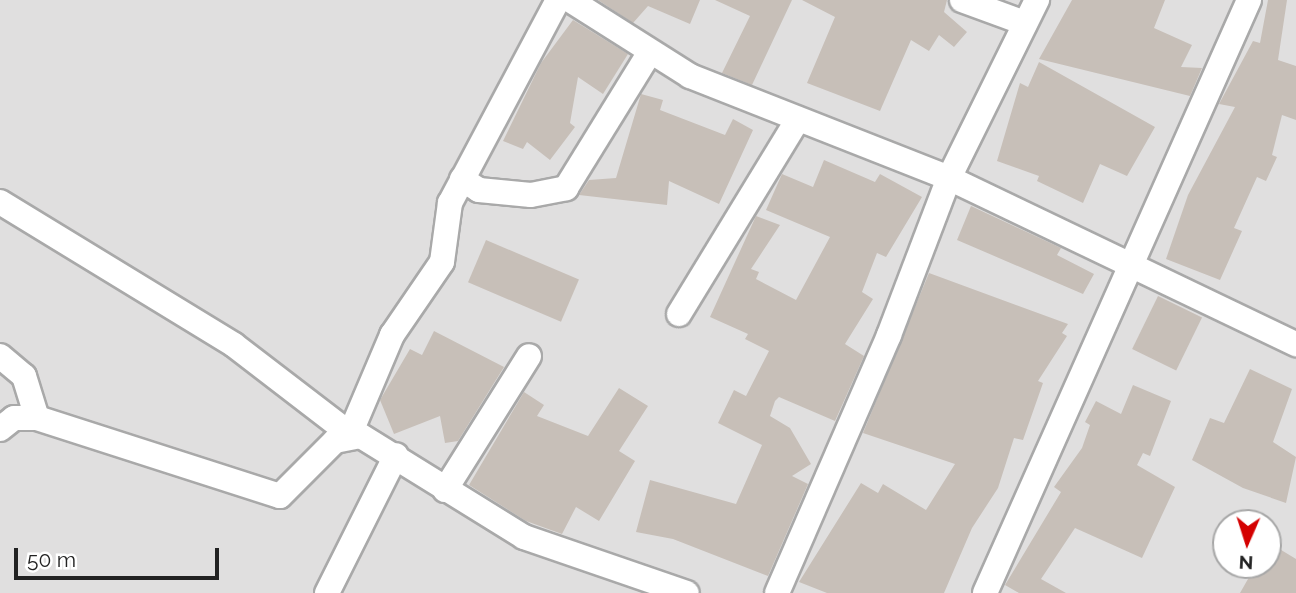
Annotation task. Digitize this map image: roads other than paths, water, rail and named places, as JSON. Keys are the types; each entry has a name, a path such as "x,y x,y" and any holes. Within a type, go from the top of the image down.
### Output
{"street":[{"path":"0,429 14,418 37,418 280,496 335,441 350,434 392,335 442,262 450,202 558,0"},
{"path":"570,0 690,76 949,178 1133,262 1296,344"},
{"path":"962,0 1025,23"},
{"path":"777,593 889,335 949,178 1037,0"},
{"path":"985,593 1249,0"},
{"path":"462,179 479,190 531,195 566,188 650,52"},
{"path":"679,314 798,119"},
{"path":"0,202 234,345 350,434 396,455 445,490 524,537 687,593"},
{"path":"0,356 24,376 37,418"},
{"path":"445,490 529,356"},
{"path":"327,593 396,455"}]}
